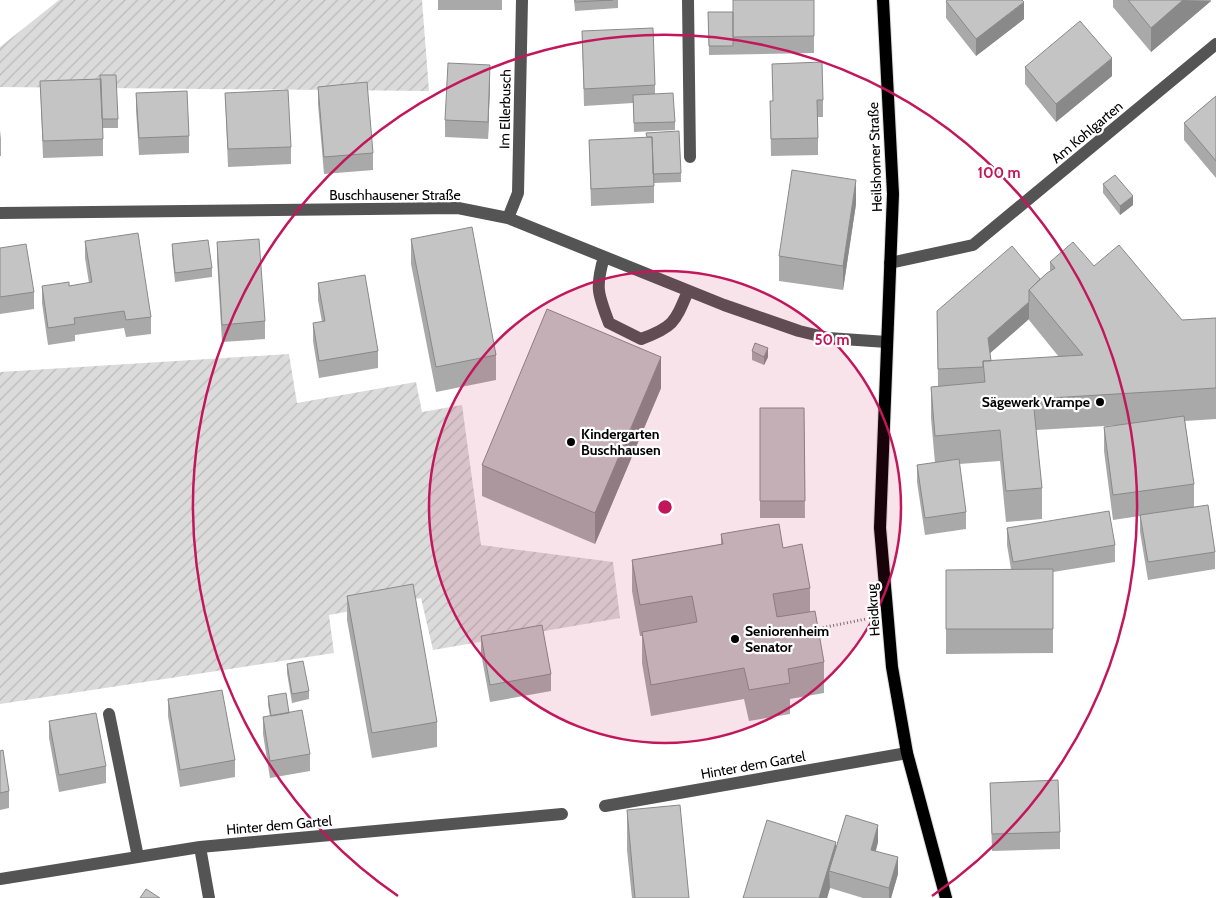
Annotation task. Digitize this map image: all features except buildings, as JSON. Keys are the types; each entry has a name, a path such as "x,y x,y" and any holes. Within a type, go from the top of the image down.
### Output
{"main road":[{"name":"Heilshorner Straße","path":"883,0 893,177 888,314"},
{"name":"Heidkrug","path":"888,314 880,528 892,667 907,753 946,898"}],"street":[{"name":"Im Ellerbusch","path":"508,218 518,193 522,0"},
{"path":"688,0 690,157"},
{"name":"Am Kohlgarten","path":"890,263 973,245 1216,44"},
{"name":"Buschhausener Straße","path":"0,213 458,208 508,218 688,291 799,332 828,338 887,342"},
{"path":"604,257 599,275 598,293 609,322 641,339 659,332 676,320 688,291"},
{"path":"109,714 138,857"},
{"name":"Hinter dem Gartel","path":"605,806 907,753"},
{"name":"Hinter dem Gartel","path":"0,879 200,847 562,814"},
{"path":"200,847 209,898"}],"path":[{"path":"812,630 867,619"}],"shaded area":[{"path":"59,0 422,0 429,91 0,87 0,47"},
{"path":"289,354 297,403 416,382 422,412 462,405 481,545 613,562 620,618 433,650 421,598 329,615 334,653 0,704 0,372"}],"place":[{"name":"Sägewerk Vrampe","path":"1100,402"},
{"name":"Kindergarten Buschhausen","path":"571,442"},
{"name":"Seniorenheim Senator","path":"735,639"}]}
